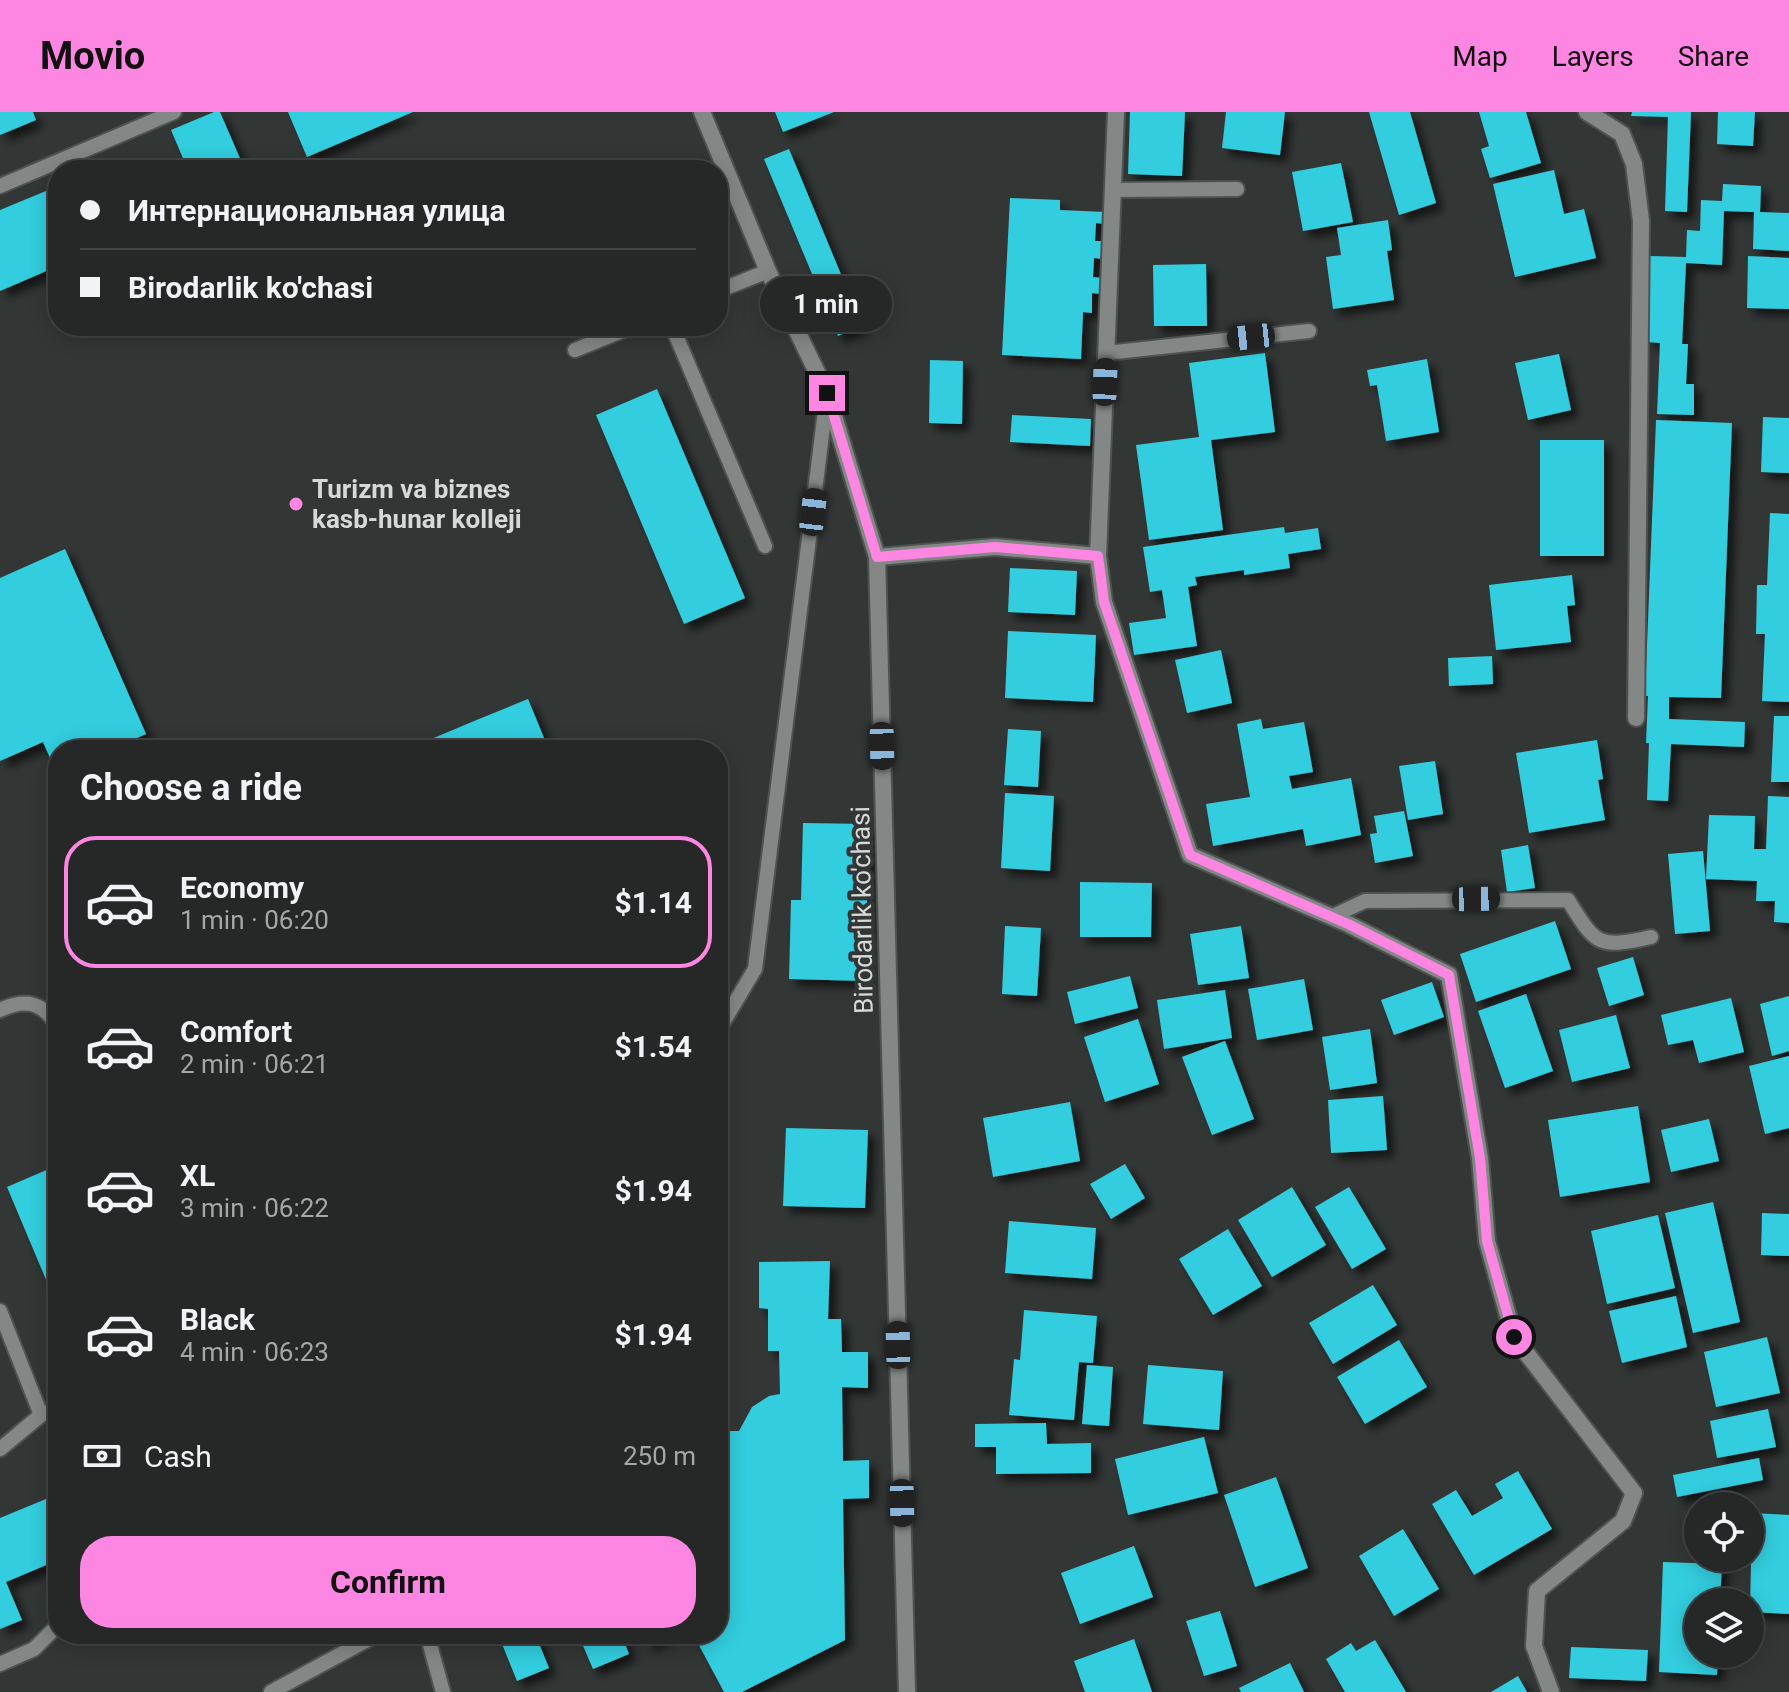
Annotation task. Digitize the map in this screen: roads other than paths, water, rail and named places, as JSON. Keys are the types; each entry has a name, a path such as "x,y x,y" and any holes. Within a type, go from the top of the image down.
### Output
{"street":[{"name":"Birodarlik ko'chasi","path":"702,112 722,160"},
{"path":"1116,112 1098,556 1104,602 1190,855 1331,917 1449,975 1480,1158 1487,1241 1514,1337 1634,1493 1623,1521 1537,1591 1534,1646 1551,1692"},
{"path":"1587,112 1622,134 1634,164 1641,221 1636,718"},
{"name":"Birodarlik ko'chasi","path":"728,175 768,271 827,393 877,557 907,1692"},
{"path":"877,557 995,547 1098,556"}],"lane":[{"path":"61,160 174,112"},
{"path":"0,186 48,166"},
{"path":"1113,190 1237,189"},
{"path":"728,287 768,271"},
{"path":"1106,353 1309,331"},
{"path":"575,350 609,336"},
{"path":"676,336 765,546"},
{"path":"728,1014 755,969 827,393"},
{"path":"1331,917 1365,901 1568,900 1590,935 1614,945 1651,937"},
{"path":"0,1010 14,1004 32,1003 48,1011"},
{"path":"0,1311 41,1415"},
{"path":"0,1449 48,1412"},
{"path":"0,1664 34,1649 48,1635"},
{"path":"271,1692 360,1644"},
{"path":"430,1644 443,1692"}],"place":[{"name":"Turizm va biznes kasb-hunar kolleji","path":"296,504"}]}
